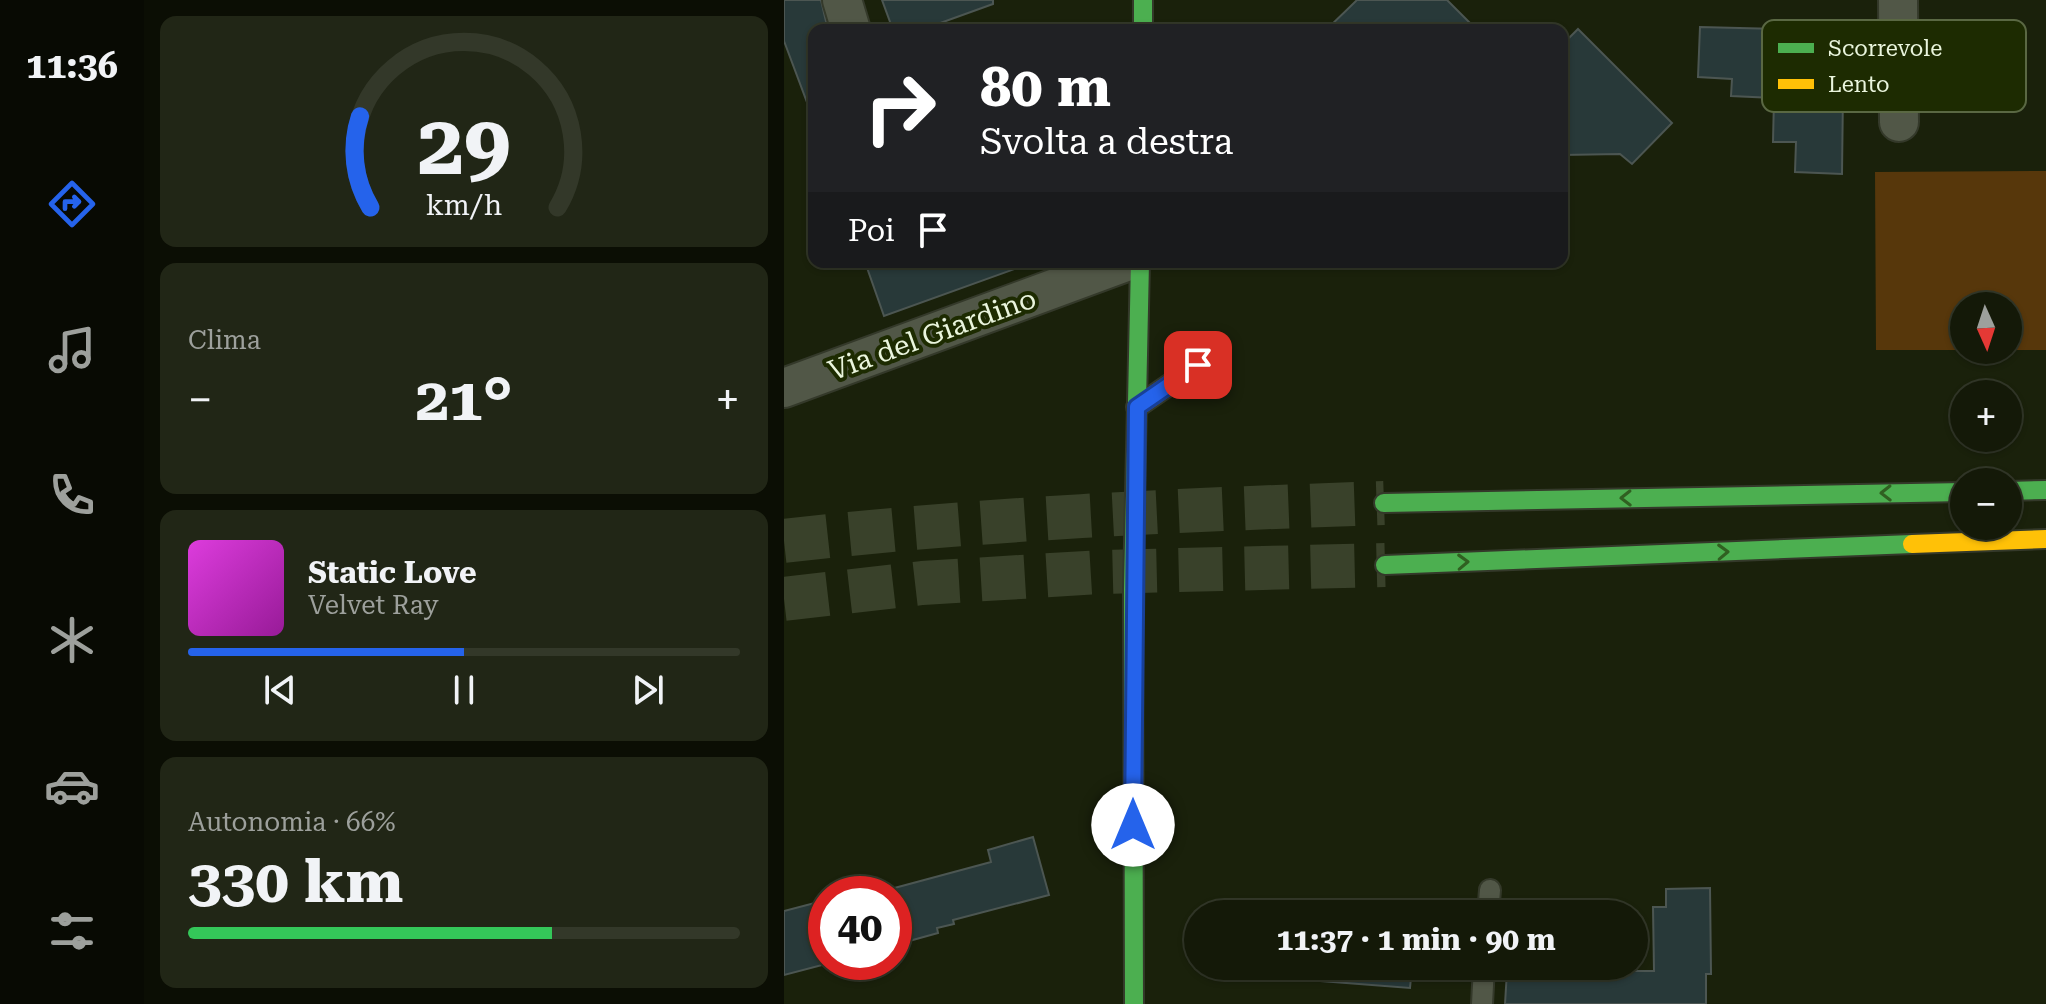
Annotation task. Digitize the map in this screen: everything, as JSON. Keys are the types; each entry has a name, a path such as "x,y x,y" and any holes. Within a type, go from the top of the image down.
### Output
{"main road":[{"path":"1143,0 1143,24"},
{"path":"1134,1004 1133,605 1140,268"},
{"path":"2022,491 2046,490"},
{"path":"1384,503 1950,492"},
{"path":"1385,565 2046,539"}],"street":[{"path":"842,0 849,24"},
{"path":"1898,0 1898,20"},
{"path":"1899,112 1899,122"},
{"name":"Via del Giardino","path":"784,388 1110,268"}],"lane":[{"path":"1137,407 1218,351"},
{"path":"1489,900 1490,890"},
{"path":"1482,1004 1483,980"}],"shaded area":[{"path":"2046,171 2046,350 2022,350 2022,292 1950,292 1950,350 1876,350 1875,172"}],"building":[{"path":"784,0 821,0 827,24 808,24 808,105 784,41"},
{"path":"882,0 993,0 993,4 938,24 891,24"},
{"path":"1357,0 1447,0 1471,24 1332,24"},
{"path":"1700,27 1762,29 1762,97 1731,96 1732,79 1698,77"},
{"path":"1578,29 1672,123 1632,164 1620,154 1568,155 1568,39"},
{"path":"1774,112 1843,112 1842,174 1795,172 1796,142 1773,142"},
{"path":"867,268 1017,268 884,316"},
{"path":"1033,837 1049,895 953,920 954,924 937,928 938,933 912,940 912,883 991,862 988,850"},
{"path":"1710,888 1711,974 1706,974 1706,1004 1505,1004 1506,980 1648,980 1648,971 1654,971 1653,907 1666,907 1666,889"},
{"path":"808,905 808,969 784,975 784,911"},
{"path":"1308,980 1411,980 1410,988"}],"tunnel":[{"path":"784,541 1009,521 1384,503"},
{"path":"784,599 922,583 1101,572 1385,565"}],"traffic: fast":[{"path":"1143,0 1143,24"},
{"path":"1134,1004 1133,589 1140,268"},
{"path":"2022,491 2046,490"},
{"path":"1384,503 1950,492"},
{"path":"1385,565 1912,544"}],"traffic: slow":[{"path":"1912,544 2046,539"}],"route":[{"path":"1133,825 1137,407 1198,365"}]}
